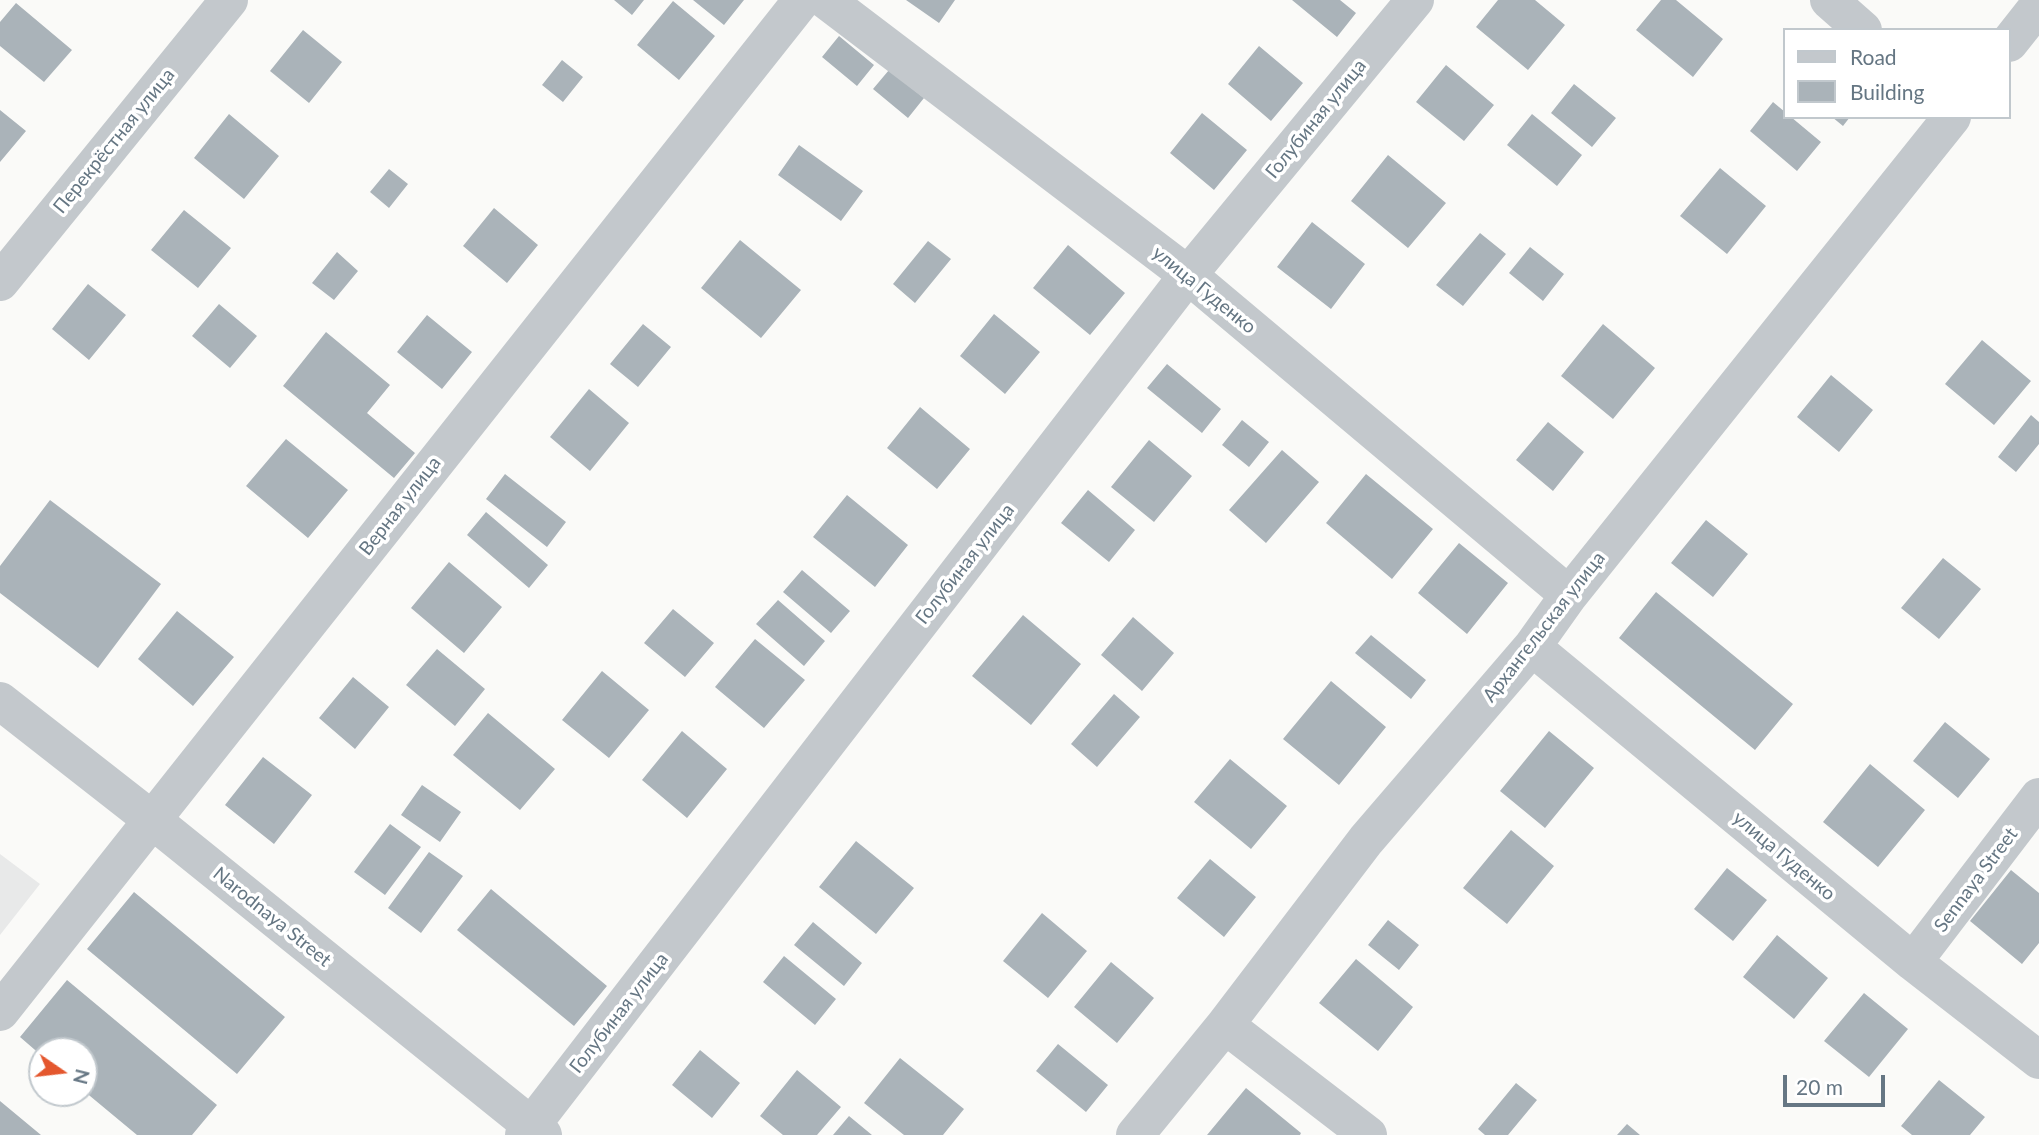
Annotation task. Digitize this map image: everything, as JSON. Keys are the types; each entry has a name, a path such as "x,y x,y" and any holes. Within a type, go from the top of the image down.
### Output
{"street":[{"name":"Перекрёстная улица","path":"0,282 229,0"},
{"name":"Верная улица","path":"0,1012 802,0"},
{"name":"улица Гуденко","path":"826,0 1188,275 1569,595"},
{"name":"Голубиная улица","path":"533,1132 1188,275 1415,0"},
{"path":"1829,0 1861,28"},
{"path":"2011,40 2039,5"},
{"name":"Архангельская улица","path":"1135,1135 1225,1025 1366,840 1532,647 1569,595 1950,119"},
{"name":"улица Гуденко","path":"1532,647 1913,962 2039,1060"},
{"name":"Narodnaya Street","path":"0,701 151,819 533,1132"},
{"name":"Sennaya Street","path":"1913,962 2039,797"},
{"path":"1225,1025 1368,1135"}],"shaded area":[{"path":"0,854 40,884 0,935"}],"building":[{"path":"614,0 644,0 632,15"},
{"path":"693,0 744,0 724,25"},
{"path":"906,0 955,0 939,23"},
{"path":"1292,0 1340,0 1356,13 1337,37"},
{"path":"1498,0 1535,0 1565,25 1528,70 1476,27"},
{"path":"1661,0 1676,0 1723,39 1693,77 1636,30"},
{"path":"673,1 715,36 679,80 637,45"},
{"path":"16,3 72,50 44,82 0,46 0,22"},
{"path":"303,30 342,62 309,103 270,71"},
{"path":"839,36 874,65 857,86 822,57"},
{"path":"1259,46 1303,83 1271,121 1228,84"},
{"path":"562,60 583,77 563,102 542,85"},
{"path":"1446,65 1494,105 1464,141 1416,102"},
{"path":"889,70 924,98 908,118 873,89"},
{"path":"1574,84 1616,118 1592,147 1551,113"},
{"path":"1773,102 1784,111 1784,119 1793,119 1821,142 1797,171 1750,131"},
{"path":"0,110 26,131 0,162"},
{"path":"1202,113 1247,150 1214,190 1170,153"},
{"path":"229,114 279,156 244,199 194,158"},
{"path":"1532,114 1582,155 1557,186 1507,145"},
{"path":"1834,119 1848,119 1843,126"},
{"path":"799,145 863,191 841,221 778,175"},
{"path":"1388,155 1446,203 1408,248 1351,201"},
{"path":"1720,168 1766,206 1727,254 1680,216"},
{"path":"389,169 408,184 389,208 370,192"},
{"path":"494,208 538,245 507,283 463,246"},
{"path":"184,210 231,248 198,288 151,250"},
{"path":"1312,222 1365,264 1331,309 1277,267"},
{"path":"1480,233 1506,254 1463,306 1436,285"},
{"path":"740,240 801,290 761,338 701,288"},
{"path":"928,241 951,259 915,303 893,284"},
{"path":"1068,245 1125,293 1090,335 1033,288"},
{"path":"1530,247 1564,274 1543,301 1509,273"},
{"path":"337,252 358,271 334,300 312,283"},
{"path":"88,284 126,315 89,360 52,329"},
{"path":"219,304 257,336 230,368 192,336"},
{"path":"994,314 1040,352 1005,394 960,356"},
{"path":"427,315 472,352 442,389 397,352"},
{"path":"643,324 671,347 638,387 610,364"},
{"path":"1603,324 1655,368 1613,419 1561,376"},
{"path":"326,332 390,385 367,413 415,453 394,478 283,386"},
{"path":"1982,340 2031,381 1994,425 1945,384"},
{"path":"1167,364 1221,409 1202,433 1147,388"},
{"path":"1831,375 1873,410 1839,452 1797,417"},
{"path":"589,389 629,423 590,471 550,437"},
{"path":"920,407 970,449 937,489 887,448"},
{"path":"2031,415 2039,422 2039,444 2016,472 1998,457"},
{"path":"1242,420 1269,442 1249,467 1222,445"},
{"path":"1548,422 1584,452 1553,491 1516,460"},
{"path":"286,439 348,490 308,538 246,486"},
{"path":"1149,440 1192,476 1154,522 1111,487"},
{"path":"1282,450 1319,482 1266,543 1229,510"},
{"path":"505,474 566,522 547,547 486,499"},
{"path":"1366,474 1433,529 1392,579 1326,523"},
{"path":"1088,490 1135,530 1109,562 1061,523"},
{"path":"847,495 908,545 875,587 813,537"},
{"path":"50,500 161,584 98,668 0,593 0,566"},
{"path":"486,512 548,565 529,588 467,535"},
{"path":"1706,520 1748,554 1713,597 1671,563"},
{"path":"1459,543 1508,583 1467,634 1418,593"},
{"path":"1943,558 1981,589 1939,639 1901,608"},
{"path":"449,562 502,607 464,653 411,608"},
{"path":"802,570 850,611 831,633 783,592"},
{"path":"1656,592 1793,704 1755,750 1619,638"},
{"path":"778,600 825,641 804,666 756,624"},
{"path":"673,609 714,643 685,677 644,643"},
{"path":"177,611 234,657 193,706 138,659"},
{"path":"1023,615 1081,664 1031,725 972,676"},
{"path":"1133,617 1174,653 1142,691 1101,655"},
{"path":"1371,635 1426,680 1411,699 1355,653"},
{"path":"755,639 805,680 764,728 715,687"},
{"path":"437,649 485,689 455,726 406,685"},
{"path":"602,671 649,710 609,758 562,720"},
{"path":"353,677 389,707 355,749 319,718"},
{"path":"1331,681 1386,727 1339,785 1283,739"},
{"path":"1114,694 1140,717 1097,767 1071,744"},
{"path":"488,713 555,769 520,810 453,755"},
{"path":"1945,722 1990,759 1958,798 1913,761"},
{"path":"682,731 727,769 687,818 642,780"},
{"path":"1549,731 1594,768 1545,828 1500,791"},
{"path":"263,757 312,795 274,844 225,805"},
{"path":"1230,759 1287,806 1251,849 1194,802"},
{"path":"1870,764 1925,810 1878,867 1823,822"},
{"path":"422,785 461,812 440,842 401,815"},
{"path":"390,824 421,847 385,895 354,872"},
{"path":"1511,830 1554,866 1507,924 1463,888"},
{"path":"856,841 914,888 876,934 819,887"},
{"path":"429,852 463,876 421,933 388,908"},
{"path":"1210,859 1256,897 1224,937 1177,898"},
{"path":"1727,868 1767,900 1733,941 1694,909"},
{"path":"2011,870 2039,893 2039,943 2022,964 1970,921"},
{"path":"491,889 607,986 574,1026 457,930"},
{"path":"134,892 285,1017 237,1074 87,949"},
{"path":"1042,913 1087,951 1048,998 1003,961"},
{"path":"1388,920 1419,945 1399,970 1368,945"},
{"path":"813,922 862,963 844,986 794,945"},
{"path":"1777,935 1828,978 1794,1019 1743,977"},
{"path":"784,956 836,999 815,1025 763,982"},
{"path":"1356,959 1413,1007 1378,1051 1319,1003"},
{"path":"1111,962 1154,998 1117,1043 1074,1007"},
{"path":"67,980 217,1105 192,1135 137,1135 98,1103 98,1037 28,1037 28,1044 20,1037"},
{"path":"1864,993 1908,1029 1869,1077 1824,1041"},
{"path":"1058,1044 1108,1085 1086,1112 1036,1071"},
{"path":"700,1050 740,1083 712,1118 672,1085"},
{"path":"900,1058 964,1109 943,1135 904,1135 864,1103"},
{"path":"797,1070 841,1107 817,1135 783,1135 760,1116"},
{"path":"1939,1080 1985,1117 1970,1135 1912,1135 1901,1126"},
{"path":"1516,1083 1537,1100 1508,1135 1485,1135 1478,1129"},
{"path":"1246,1088 1301,1133 1300,1135 1207,1135"},
{"path":"0,1101 41,1135 0,1135"},
{"path":"849,1116 872,1135 833,1135"},
{"path":"1627,1124 1640,1135 1617,1135"}]}
